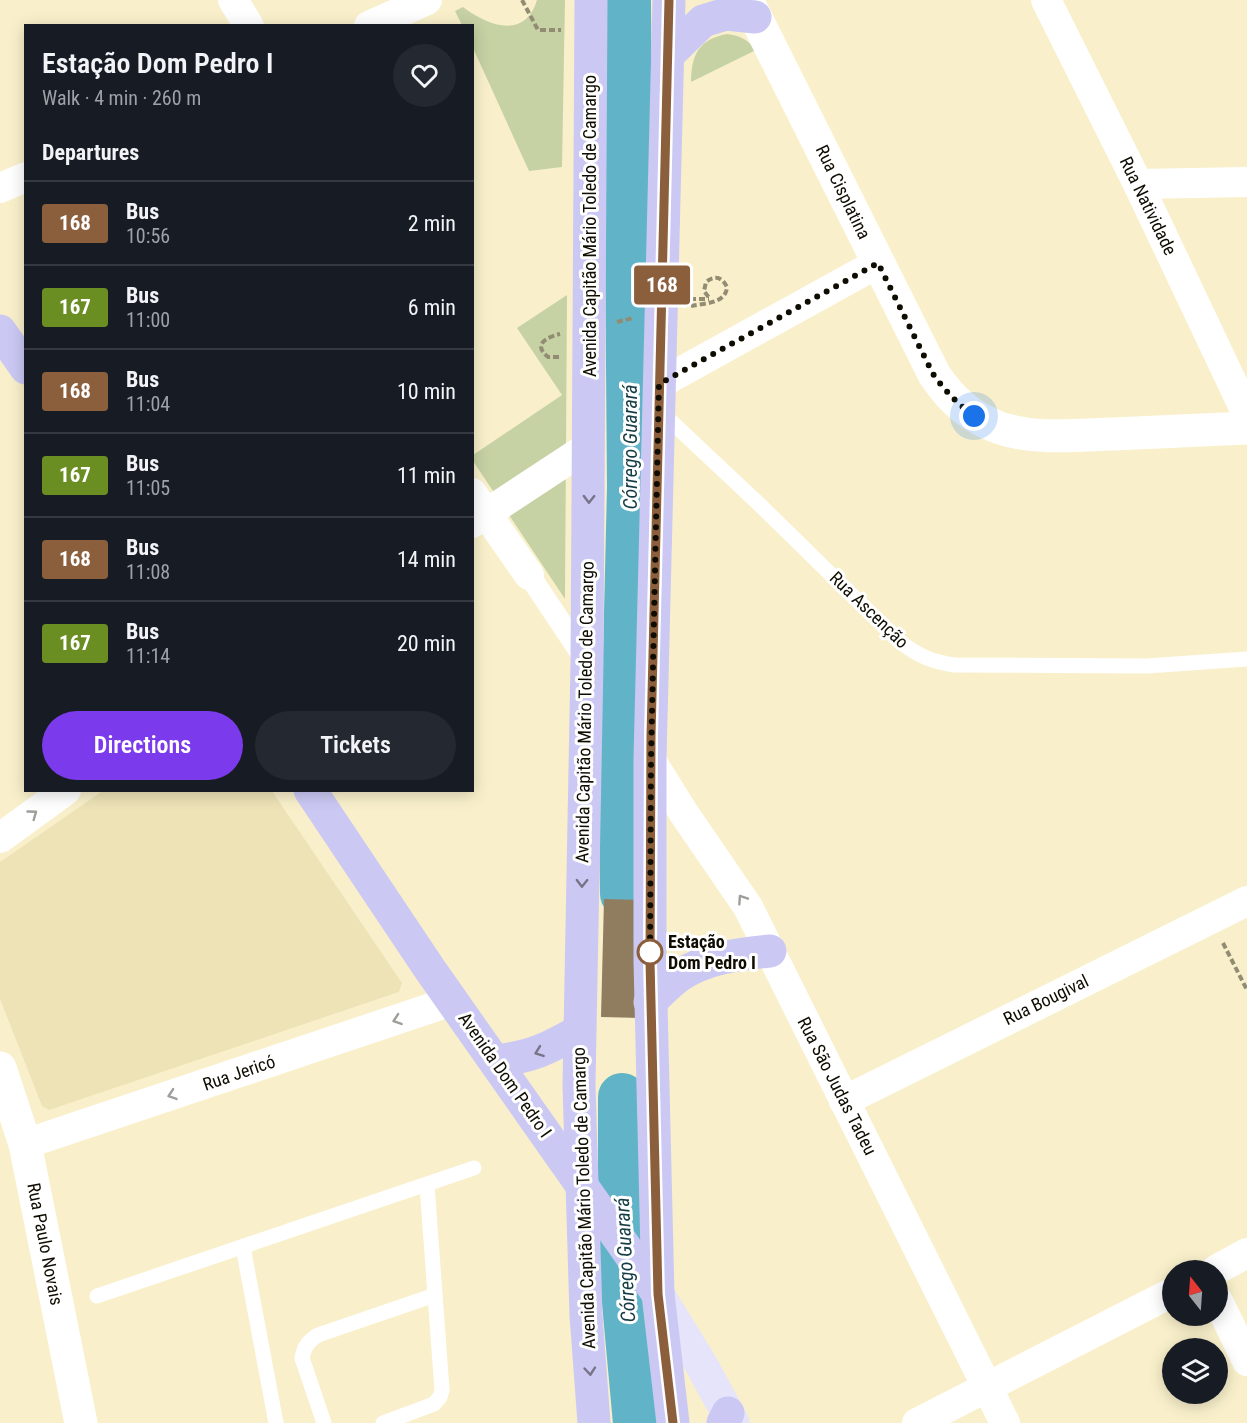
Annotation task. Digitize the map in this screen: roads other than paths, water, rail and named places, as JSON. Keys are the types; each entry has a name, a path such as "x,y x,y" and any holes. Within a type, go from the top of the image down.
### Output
{"main road":[{"path":"669,0 651,759 650,1283 673,1423"},
{"path":"668,49 700,0"},
{"path":"668,49 703,21 751,8"},
{"name":"Avenida Capitão Mário Toledo de Camargo","path":"591,16 587,662 579,1085 586,1315 594,1423"},
{"path":"0,331 24,365"},
{"name":"Avenida Dom Pedro I","path":"311,792 452,1001 650,1283 702,1366 728,1420"},
{"path":"651,1002 679,976 714,959 770,951"},
{"path":"495,1061 520,1058 544,1051 579,1031"}],"street":[{"path":"233,0 248,24"},
{"path":"373,24 427,0"},
{"name":"Rua Natividade","path":"1046,0 1138,184 1247,414"},
{"name":"Rua Cisplatina","path":"751,8 933,374 960,406 974,416 1001,428 1030,435 1068,436 1247,428"},
{"path":"0,188 24,178"},
{"path":"1138,184 1247,182"},
{"path":"659,397 878,263"},
{"path":"587,662 529,575 477,510 589,446"},
{"name":"Rua São Judas Tadeu","path":"651,759 683,812 748,907 1005,1423"},
{"path":"0,838 63,792"},
{"name":"Rua Bougival","path":"844,1101 1247,901"},
{"name":"Rua Jericó","path":"25,1144 452,1001"},
{"name":"Rua Paulo Novais","path":"0,1068 25,1144 81,1423"},
{"path":"1228,1263 1247,1253"},
{"path":"917,1423 1162,1298"},
{"path":"1228,1322 1247,1361"}],"lane":[{"name":"Rua Ascenção","path":"659,397 760,505 900,642 917,655 939,663 955,665 1147,666 1247,659"},
{"path":"97,1296 474,1168"},
{"path":"383,1423 434,1404 440,1397 442,1381 427,1185"},
{"path":"243,1247 276,1423"},
{"path":"324,1423 302,1358 303,1350 309,1341 318,1335 435,1295"}],"waterway":[{"name":"Córrego Guarará","path":"624,894 623,825 631,487 627,0"},
{"name":"Córrego Guarará","path":"622,1097 622,1259 637,1423"}],"place":[{"name":"Estação Dom Pedro I","path":"650,952"}]}
